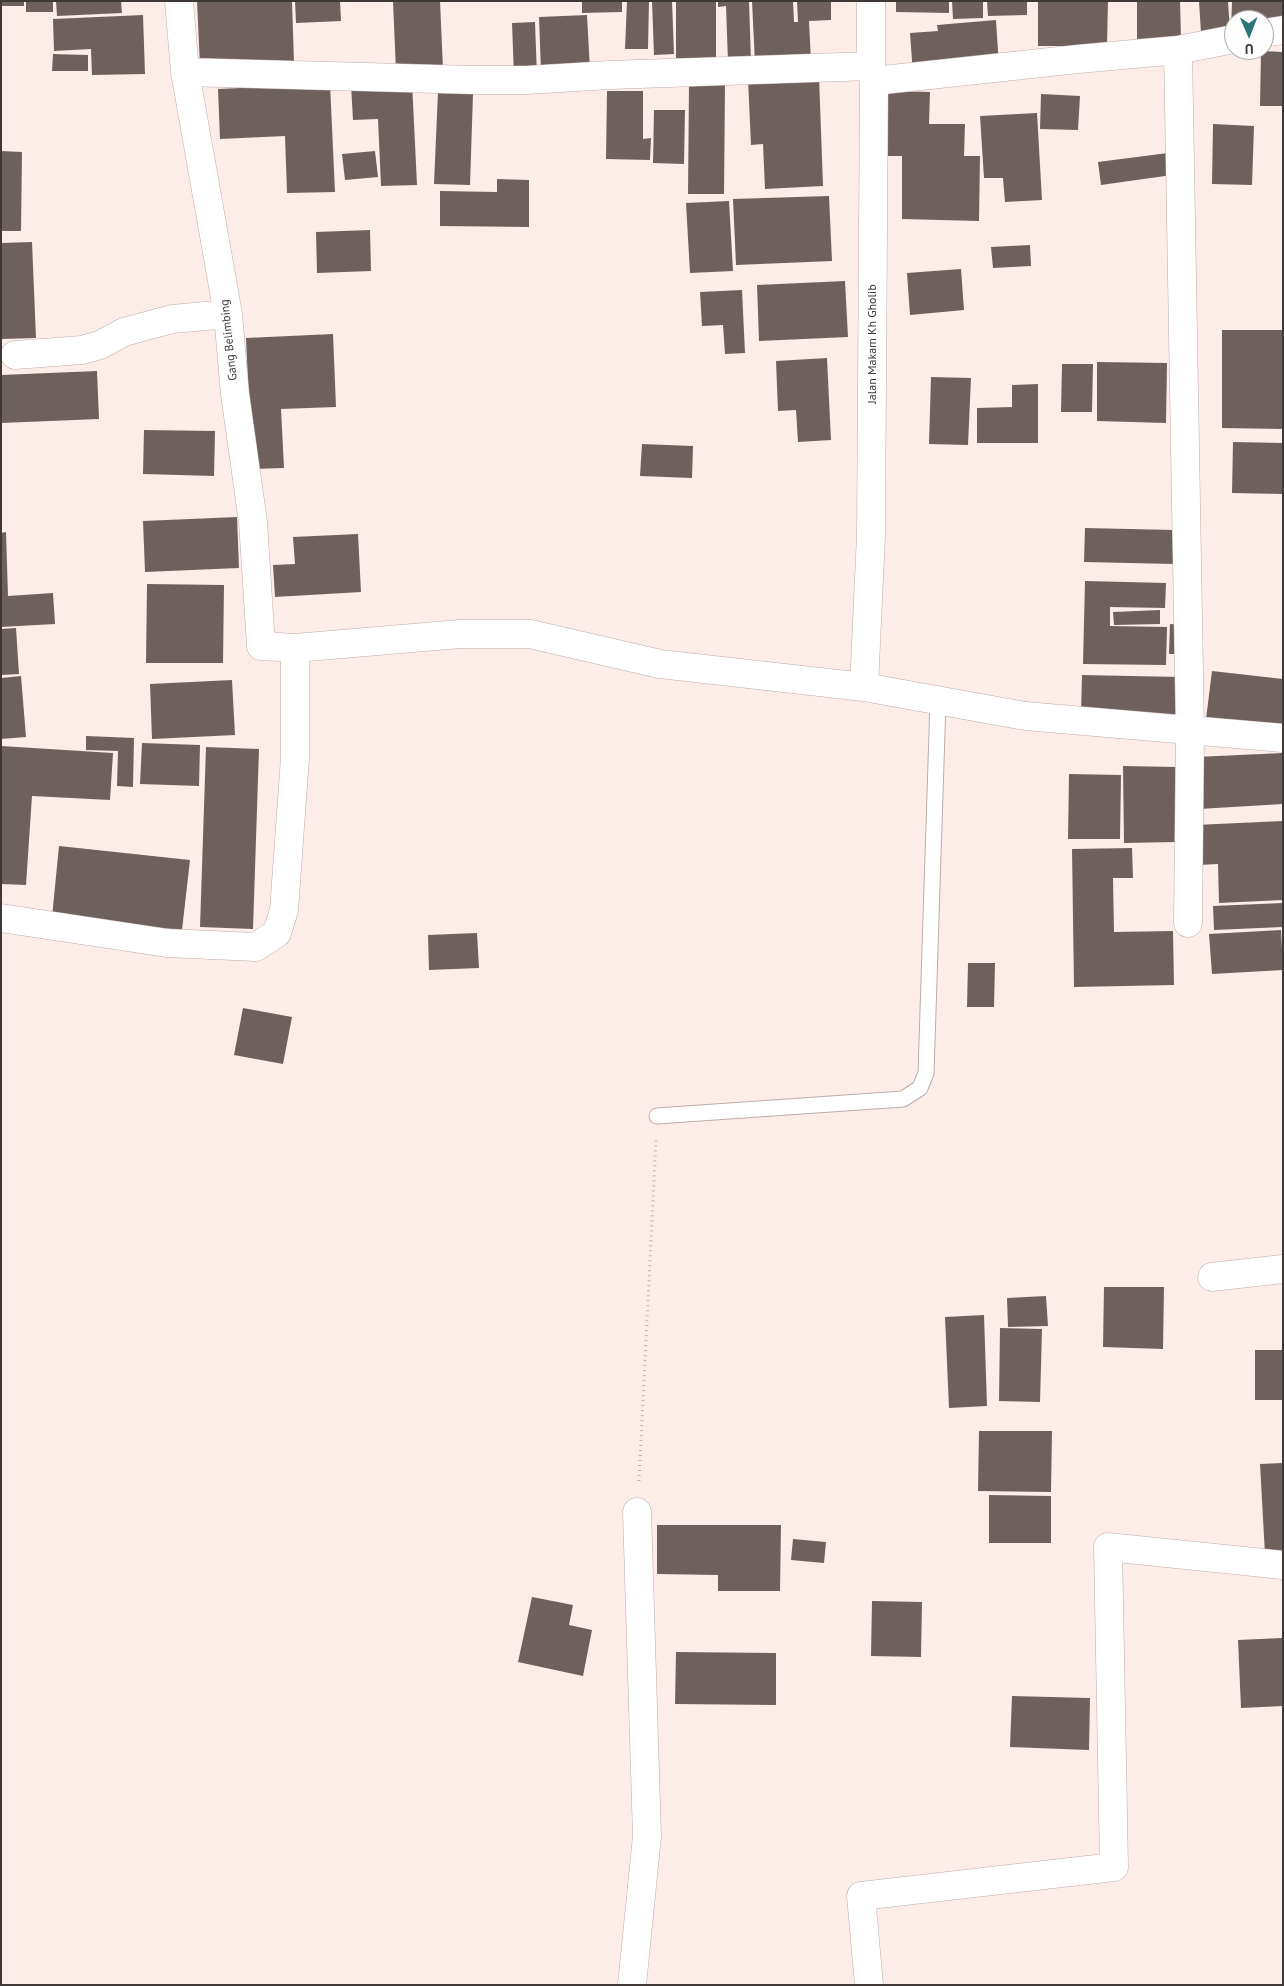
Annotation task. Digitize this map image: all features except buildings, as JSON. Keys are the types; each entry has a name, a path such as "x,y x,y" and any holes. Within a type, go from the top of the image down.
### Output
{"street":[{"name":"Gang Belimbing","path":"179,1 185,72 228,314 235,394 253,522 261,646 295,648"},
{"name":"Jalan Makam Kh Gholib","path":"864,687 871,535 873,74 871,1"},
{"path":"185,72 474,80 527,80 610,75 873,74 1178,50 1224,41"},
{"path":"1178,50 1190,730 1188,922"},
{"path":"15,356 82,350 100,345 124,332 172,319 228,314"},
{"path":"1,918 167,943 256,947 277,933 284,910 294,768 295,648 460,634 530,634 660,664 864,687 1025,716 1283,738"},
{"path":"1212,1277 1283,1269"},
{"path":"632,1985 648,1836 637,1512"},
{"path":"869,1985 861,1896 1114,1867 1108,1547 1283,1565"}],"lane":[{"path":"657,1116 903,1098 920,1088 926,1074 938,701"}],"path":[{"path":"637,1512 657,1116"}]}
